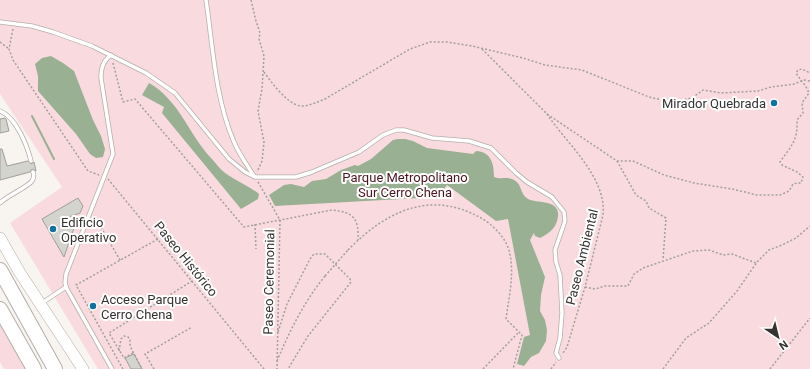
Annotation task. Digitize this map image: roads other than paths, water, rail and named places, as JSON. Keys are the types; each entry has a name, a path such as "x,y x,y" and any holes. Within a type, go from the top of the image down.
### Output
{"highway":[{"path":"0,270 55,369"},
{"path":"0,309 34,369"}],"main road":[{"path":"0,238 20,273 84,369"}],"lane":[{"path":"206,0 216,77 225,117 240,155 255,177"},
{"path":"0,22 32,26 53,32 92,46 146,73 175,93 229,159 245,172 255,177 296,177 312,172 359,152 383,135 396,130 404,130 432,138 469,141 491,148 521,177 552,197 564,212 565,222 556,250 556,262 560,275 562,313 560,338 556,353 559,358"},
{"path":"111,55 102,66 101,78 113,154 66,274 66,287 112,369"},
{"path":"0,111 7,116 22,134 26,142 30,160"},
{"path":"0,196 1,202 32,182 34,178 33,172"},
{"path":"41,304 66,287"}],"waterway":[{"path":"32,116 54,159"}],"place":[{"name":"Mirador Quebrada","path":"774,103"},
{"name":"Edificio Operativo","path":"53,229"},
{"name":"Acceso Parque Cerro Chena","path":"93,306"}],"park label":[{"name":"Parque Metropolitano Sur Cerro Chena","path":"405,184"}]}
